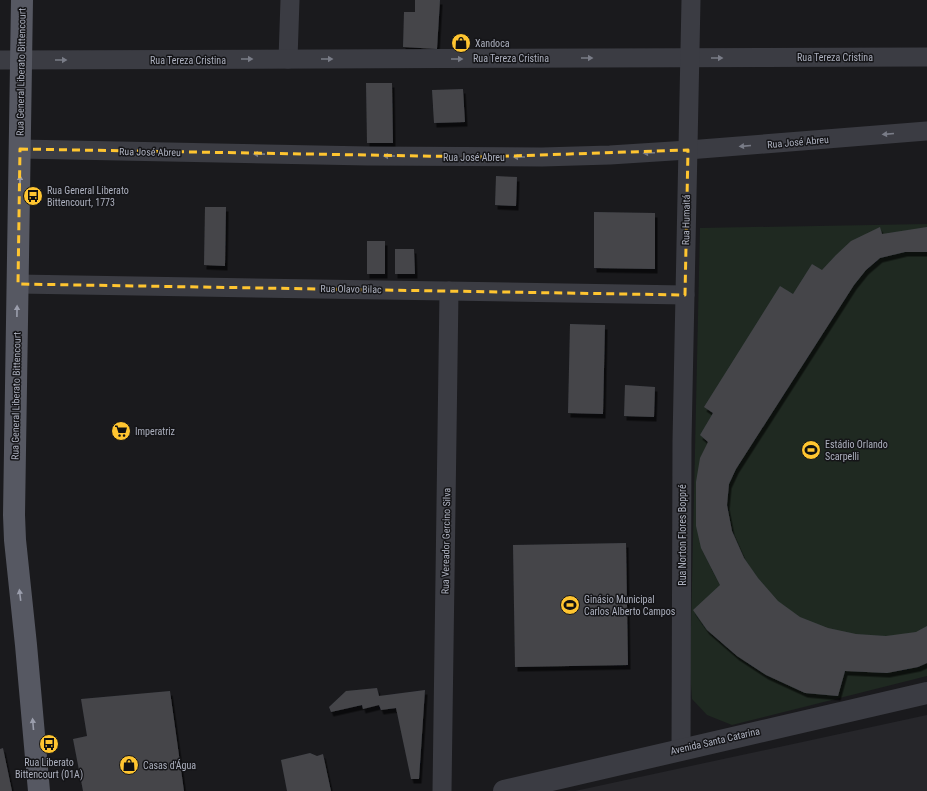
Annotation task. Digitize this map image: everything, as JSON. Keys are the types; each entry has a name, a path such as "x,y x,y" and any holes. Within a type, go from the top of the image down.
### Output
{"main road":[{"name":"Rua General Liberato Bittencourt","path":"22,0 14,515 17,570 26,645 39,791"}],"street":[{"path":"288,59 290,0"},
{"name":"Rua Humaitá","path":"682,441 691,0"},
{"name":"Rua Tereza Cristina","path":"0,60 927,57"},
{"name":"Rua José Abreu","path":"20,149 360,156 481,157 610,155 927,131"},
{"name":"Rua Olavo Bilac","path":"18,284 685,294"},
{"name":"Rua Vereador Gercino Silva","path":"442,791 449,291"},
{"name":"Rua Norton Flores Boppré","path":"681,749 682,441"},
{"name":"Avenida Santa Catarina","path":"504,791 927,693"}],"highlighted area":[{"path":"20,149 481,157 688,150 685,295 18,284"}],"shaded area":[{"name":"Estádio Orlando Scarpelli","path":"927,224 927,676 732,725 707,715 692,699 690,672 700,228"},
{"path":"927,715 927,791 575,791"}],"building":[{"path":"415,0 440,0 437,49 403,47 404,12 415,12"},
{"path":"366,83 392,83 393,143 367,143"},
{"path":"463,89 465,122 434,123 432,90"},
{"path":"496,176 517,177 516,206 495,205"},
{"path":"205,207 226,207 225,266 204,265"},
{"path":"594,212 655,213 655,269 594,268"},
{"path":"880,227 882,234 927,227 927,252 905,252 880,258 866,270 854,285 736,469 729,484 727,505 732,531 744,558 758,578 778,601 800,617 828,628 856,634 886,636 916,632 927,626 927,663 918,667 887,673 845,671 838,696 805,693 766,675 737,656 707,630 693,610 720,585 701,548 696,526 696,482 700,458 708,442 700,435 713,413 704,407 780,286 793,294 812,264 822,270 851,241"},
{"path":"367,241 385,241 385,274 367,274"},
{"path":"395,249 414,249 415,274 395,274"},
{"path":"570,324 605,325 603,414 568,413"},
{"path":"625,385 655,387 654,417 624,416"},
{"name":"Ginásio Municipal Carlos Alberto Campos","path":"626,543 628,665 515,667 513,545"},
{"path":"377,688 379,696 425,690 419,779 411,779 396,708 381,710 379,705 363,709 362,705 331,712 329,707 346,691"},
{"name":"Casas d'Água","path":"170,691 184,791 83,791 73,739 87,736 81,699"},
{"path":"3,748 12,791 0,791 0,749"},
{"path":"310,753 317,756 323,754 331,791 287,791 281,760"}],"place":[{"name":"Xandoca","path":"461,43"},
{"name":"Rua General Liberato Bittencourt, 1773","path":"33,196"},
{"name":"Imperatriz","path":"121,431"},
{"name":"Estádio Orlando Scarpelli","path":"811,450"},
{"name":"Ginásio Municipal Carlos Alberto Campos","path":"570,605"},
{"name":"Rua Liberato Bittencourt (01A)","path":"49,744"},
{"name":"Casas d'Água","path":"129,765"}]}
